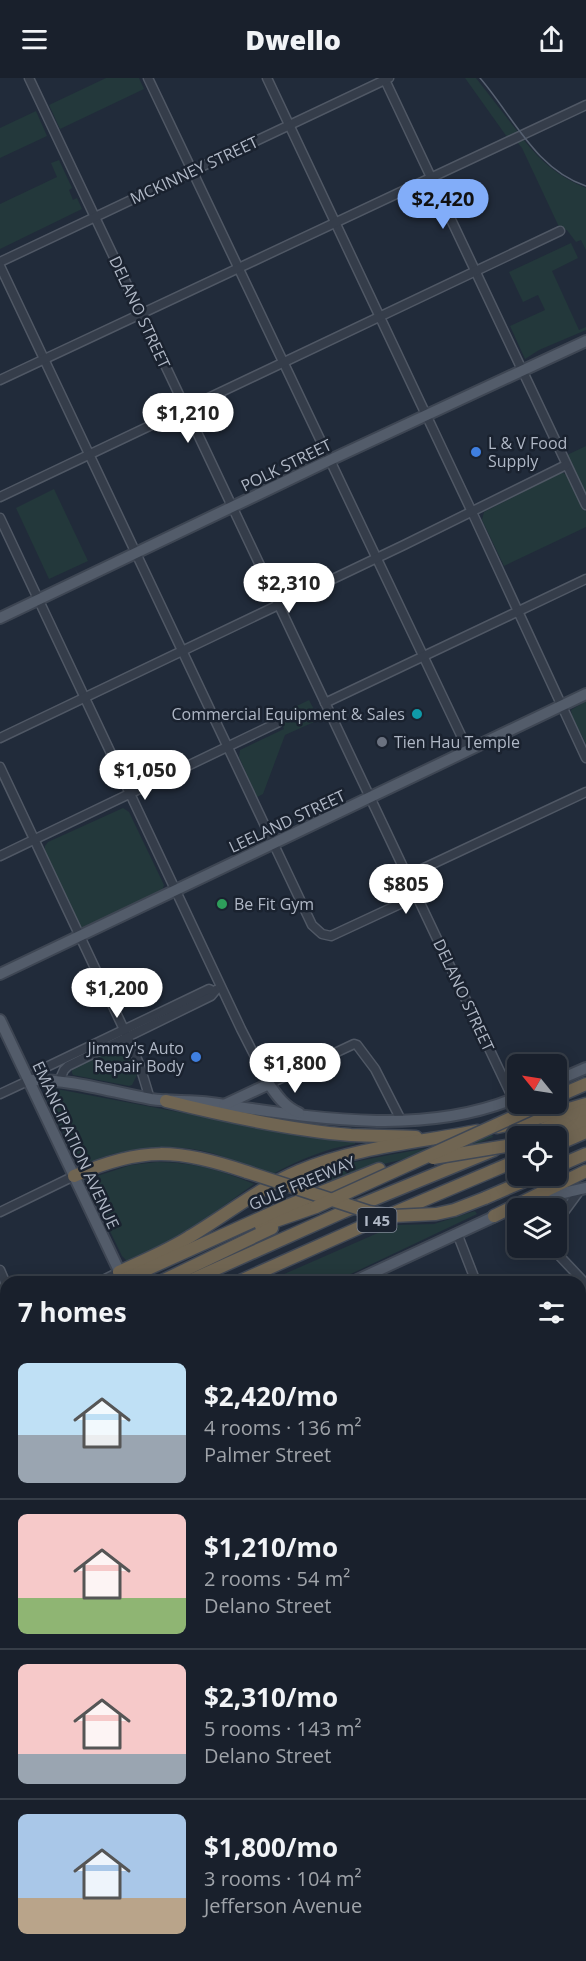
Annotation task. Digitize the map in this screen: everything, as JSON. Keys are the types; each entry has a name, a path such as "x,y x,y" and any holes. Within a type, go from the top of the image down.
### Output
{"highway":[{"path":"567,1092 586,1084"},
{"path":"166,1101 213,1113 334,1133 444,1137"},
{"path":"129,1276 271,1183 324,1161 531,1120 586,1104"},
{"path":"550,1126 586,1110"},
{"path":"172,1276 316,1207 520,1114"},
{"path":"567,1129 586,1121"},
{"path":"567,1140 586,1132"},
{"name":"GULF FREEWAY","path":"132,1276 289,1206 379,1169 507,1144"},
{"name":"GULF FREEWAY","path":"200,1276 343,1212 507,1146"},
{"path":"74,1176 101,1165 141,1155 182,1154 211,1160 369,1212 393,1216 435,1214 454,1210 513,1186"},
{"path":"567,1162 586,1154"},
{"name":"I 45","path":"251,1276 507,1166"},
{"path":"494,1216 586,1171"},
{"path":"133,1276 268,1223 316,1207"}],"main road":[{"name":"POLK STREET","path":"0,618 330,460 586,341"},
{"name":"LEELAND STREET","path":"0,974 586,694"},
{"name":"EMANCIPATION AVENUE","path":"0,1020 121,1276"},
{"path":"567,1076 586,1068"},
{"path":"30,1080 59,1081 150,1099 201,1102 348,1120 442,1118 507,1100"},
{"path":"224,1105 269,1084 290,1109 310,1117"},
{"path":"545,1198 584,1188"},
{"path":"370,1276 494,1216 507,1213"}],"street":[{"name":"DELANO STREET","path":"29,78 407,876 507,1082"},
{"path":"148,78 468,750"},
{"path":"267,78 586,758"},
{"name":"MCKINNEY STREET","path":"0,264 94,217 387,79"},
{"path":"387,79 586,505"},
{"path":"0,380 586,105"},
{"path":"0,497 560,231"},
{"path":"0,264 312,925 322,934 331,936 417,896"},
{"path":"0,738 377,559 566,465"},
{"path":"0,518 176,890 218,989 269,1084 354,1044 375,1069 401,1120"},
{"path":"325,703 586,579"},
{"path":"0,856 279,722"},
{"path":"0,767 126,1034 140,1066 150,1099"},
{"path":"407,876 586,792"},
{"path":"59,1081 60,1075 68,1066 209,989 218,989"},
{"path":"0,1094 30,1080 36,1072 126,1034"},
{"path":"0,1212 74,1176"},
{"path":"567,1209 584,1188"},
{"path":"458,1233 474,1276"},
{"path":"562,1258 580,1276"}],"green space":[{"path":"106,78 139,78 144,89 60,129 49,105"},
{"path":"465,78 476,78 518,132 507,137"},
{"path":"36,111 47,136 0,158 0,128"},
{"path":"523,139 551,168 586,188 586,250 581,240 576,242 567,230 560,229 522,148 517,142"},
{"path":"59,160 72,188 69,190 73,200 77,198 82,209 0,249 0,204 57,177 51,163"},
{"path":"571,243 578,258 552,271 579,330 586,327 586,330 539,350 525,359 510,326 545,310 538,295 523,302 509,272"},
{"path":"586,446 586,497 567,455"},
{"path":"562,472 569,477 586,512 586,527 504,566 482,520 484,512"},
{"path":"54,489 88,561 49,579 16,508"},
{"path":"309,700 317,715 323,718 285,735 263,794 257,797 239,757 240,750 284,729 278,715"},
{"path":"586,701 586,744 571,710"},
{"path":"123,808 129,812 164,885 162,891 83,928 78,924 44,853 45,846 48,842"},
{"path":"119,1044 126,1047 137,1075 132,1085 73,1075 72,1067"},
{"path":"46,1087 205,1117 355,1139 355,1144 312,1156 271,1175 212,1153 164,1147 108,1155 83,1165 77,1162 44,1093"},
{"path":"492,1135 493,1137 462,1150 422,1155 379,1165 317,1190 291,1182 365,1160"},
{"path":"157,1162 207,1168 254,1184 176,1238 127,1261 122,1256 88,1186 89,1179 131,1165"},
{"path":"475,1211 477,1214 347,1276 280,1276 396,1225 434,1224"}],"tram line":[{"path":"480,78 539,154 568,178 586,186"}],"place":[{"name":"L & V Food Supply","path":"476,452"},
{"name":"Commercial Equipment & Sales","path":"417,714"},
{"name":"Tien Hau Temple","path":"382,742"},
{"name":"Be Fit Gym","path":"222,904"},
{"name":"Jimmy's Auto Repair Body","path":"196,1057"}]}
